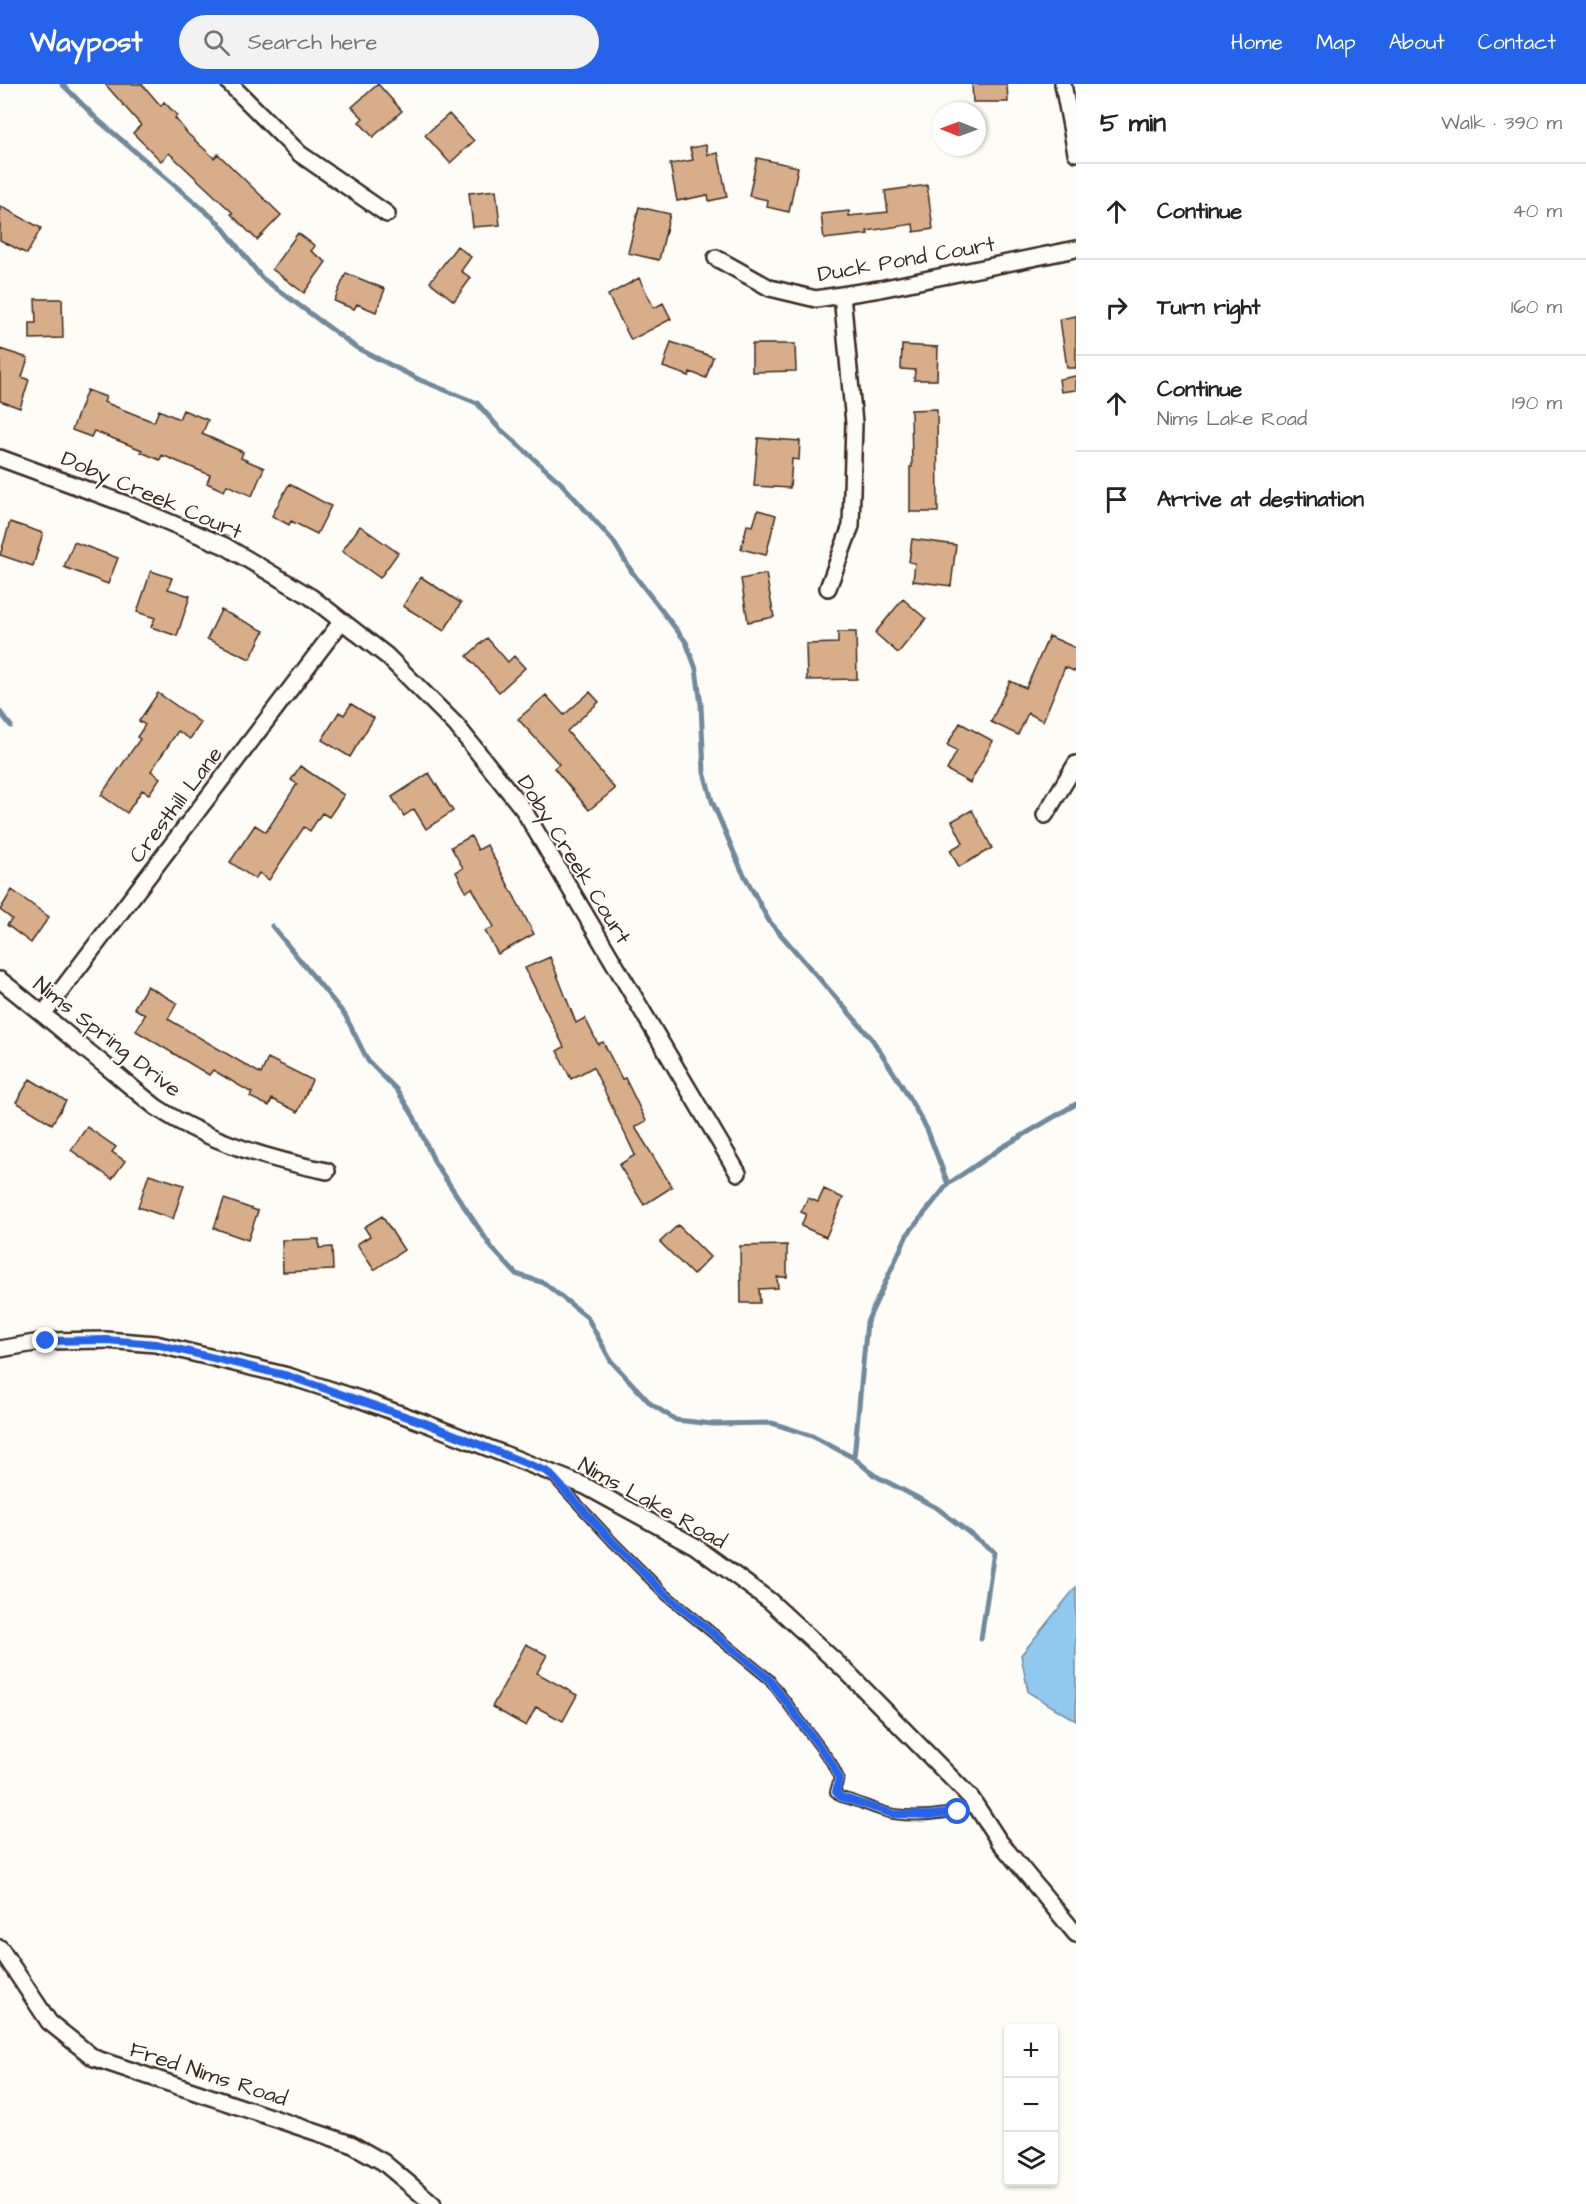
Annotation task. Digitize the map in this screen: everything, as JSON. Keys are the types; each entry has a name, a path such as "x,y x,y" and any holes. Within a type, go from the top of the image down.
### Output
{"street":[{"path":"230,84 300,154 387,214"},
{"path":"1063,84 1076,153"},
{"name":"Duck Pond Court","path":"716,258 770,288 816,299 1076,249"},
{"path":"828,588 851,526 854,423 842,295"},
{"name":"Doby Creek Court","path":"0,458 131,506 225,546 310,597 387,656 456,726 523,809 738,1173"},
{"name":"Cresthill Lane","path":"44,1013 342,621"},
{"path":"1046,815 1076,764"},
{"name":"Nims Spring Drive","path":"0,980 44,1013 157,1107 195,1128 238,1147 327,1171"},
{"name":"Nims Lake Road","path":"0,1349 46,1341 106,1340 156,1344 288,1376 425,1423 585,1486 696,1546 770,1600 903,1727 971,1798 999,1841 1076,1934"},
{"name":"Fred Nims Road","path":"0,1948 49,2022 94,2058 351,2144 383,2162 434,2204"}],"lane":[{"path":"548,1472 666,1595 769,1679 831,1762 839,1778 836,1792 841,1797 893,1814 930,1815 958,1812 977,1806"}],"water":[{"path":"1076,1587 1076,1721 1028,1692 1021,1655"}],"building":[{"path":"105,84 142,84 161,106 164,102 177,115 175,118 188,134 214,158 218,154 281,215 257,240 231,214 233,213 169,153 161,161 133,133 141,125"},
{"path":"378,84 402,111 373,137 359,122 363,118 352,107"},
{"path":"972,84 1007,84 1008,102 973,102"},
{"path":"449,114 474,141 450,163 425,135"},
{"path":"706,145 708,155 718,153 727,197 709,201 708,195 677,201 670,164 693,160 690,148"},
{"path":"757,158 798,167 789,212 767,207 768,200 749,196"},
{"path":"927,185 933,229 914,232 913,224 867,231 868,234 824,239 821,214 849,211 849,216 888,212 885,191"},
{"path":"496,190 500,225 473,227 469,193"},
{"path":"0,206 41,228 27,254 0,240"},
{"path":"639,207 670,214 659,260 628,253"},
{"path":"298,233 315,246 311,251 326,262 304,293 272,269"},
{"path":"457,246 471,257 461,271 471,278 454,301 430,282"},
{"path":"346,273 385,289 376,312 357,304 354,309 334,301"},
{"path":"639,278 654,308 663,303 671,319 631,340 608,295"},
{"path":"35,299 62,299 63,338 30,339 30,323 36,323"},
{"path":"1076,316 1076,368 1067,368 1060,319"},
{"path":"671,342 713,357 706,378 690,372 689,376 663,367"},
{"path":"752,344 795,344 796,371 752,372"},
{"path":"902,345 938,347 937,380 914,380 915,370 901,369"},
{"path":"0,349 28,358 22,377 29,380 20,408 0,401"},
{"path":"1076,376 1076,390 1061,392 1059,379"},
{"path":"87,390 106,397 104,402 154,422 159,410 179,419 183,410 208,420 202,434 243,452 241,458 264,468 252,496 227,485 224,491 207,483 210,475 162,455 160,460 141,452 142,450 94,431 91,437 72,430"},
{"path":"937,409 938,512 910,512 911,410"},
{"path":"758,438 800,441 799,460 792,459 790,488 754,486"},
{"path":"289,484 331,506 317,534 291,521 289,525 272,516"},
{"path":"758,510 776,515 766,555 741,549 747,525 753,526"},
{"path":"10,522 43,533 33,566 0,555"},
{"path":"360,526 398,553 380,578 342,551"},
{"path":"912,539 956,545 951,586 913,581 915,563 909,562"},
{"path":"74,542 118,558 108,584 64,567"},
{"path":"151,571 172,578 168,589 190,596 177,636 151,627 155,618 137,612"},
{"path":"766,574 774,617 748,622 741,579"},
{"path":"421,577 461,603 444,631 403,606"},
{"path":"903,599 926,619 898,653 875,633"},
{"path":"221,610 264,631 250,659 207,639"},
{"path":"838,632 856,632 857,679 807,680 806,644 838,643"},
{"path":"1049,636 1076,648 1076,672 1065,667 1043,721 1028,713 1018,735 991,722 1010,681 1026,688"},
{"path":"487,638 508,662 514,656 525,668 499,692 467,656"},
{"path":"590,692 599,702 567,731 615,789 589,810 554,768 559,764 518,719 546,695 564,715"},
{"path":"158,693 201,723 190,739 178,731 151,771 160,778 149,794 142,790 127,813 101,795 140,739 137,737 145,725 139,721"},
{"path":"351,704 374,718 350,757 322,740 339,712 344,715"},
{"path":"960,723 993,741 970,783 947,770 957,751 947,745"},
{"path":"300,766 344,795 329,817 322,813 310,831 304,827 269,880 259,873 255,879 230,862 255,825 266,832 297,784 291,780"},
{"path":"429,773 453,811 426,829 414,809 404,816 392,797"},
{"path":"972,810 992,848 959,867 950,850 963,843 952,821"},
{"path":"471,836 478,850 487,845 534,934 498,954 485,931 494,927 472,888 466,892 456,872 463,868 451,847"},
{"path":"12,890 49,917 31,943 7,925 12,919 0,910"},
{"path":"550,957 576,1023 585,1018 598,1044 603,1042 622,1079 625,1078 646,1121 635,1127 672,1187 644,1205 619,1165 635,1155 593,1067 571,1079 557,1051 564,1047 525,968"},
{"path":"147,986 177,1003 168,1019 261,1074 268,1058 312,1080 298,1112 272,1099 269,1106 250,1097 252,1093 213,1070 209,1075 136,1031 145,1015 134,1008"},
{"path":"30,1079 66,1101 52,1124 16,1102"},
{"path":"87,1127 116,1147 112,1152 125,1161 112,1179 71,1150"},
{"path":"149,1174 184,1185 173,1219 138,1207"},
{"path":"824,1189 843,1198 826,1237 801,1226 806,1214 801,1212 808,1198 818,1202"},
{"path":"224,1199 258,1211 248,1240 214,1228"},
{"path":"382,1216 404,1250 374,1270 357,1244 370,1236 364,1227"},
{"path":"678,1225 710,1257 693,1275 660,1242"},
{"path":"319,1239 319,1248 332,1247 333,1270 283,1272 282,1240"},
{"path":"787,1245 787,1277 777,1277 778,1288 759,1289 760,1303 741,1303 740,1246"},
{"path":"526,1644 547,1655 537,1673 577,1695 563,1721 536,1707 526,1726 492,1707"}],"waterway":[{"path":"62,84 98,120 219,223 262,278 357,348 420,380 477,403 498,427 561,483 613,541 632,572 686,642 696,669 701,705 704,772 712,801 741,869 769,921 872,1039 927,1129 948,1184"},
{"path":"0,712 11,726"},
{"path":"272,926 345,1015 368,1061 397,1090 414,1117 435,1163 492,1248 516,1274 544,1283 587,1317 611,1361 651,1404 676,1420 713,1424 772,1423 812,1436 854,1458 874,1475 937,1508 994,1552 981,1639"},
{"path":"854,1458 867,1322 907,1235 948,1184 1001,1148 1076,1104"}],"route":[{"path":"46,1341 106,1340 156,1344 288,1376 425,1423 548,1472 666,1595 769,1679 831,1762 839,1778 836,1792 841,1797 893,1814 930,1815 958,1812"}]}
